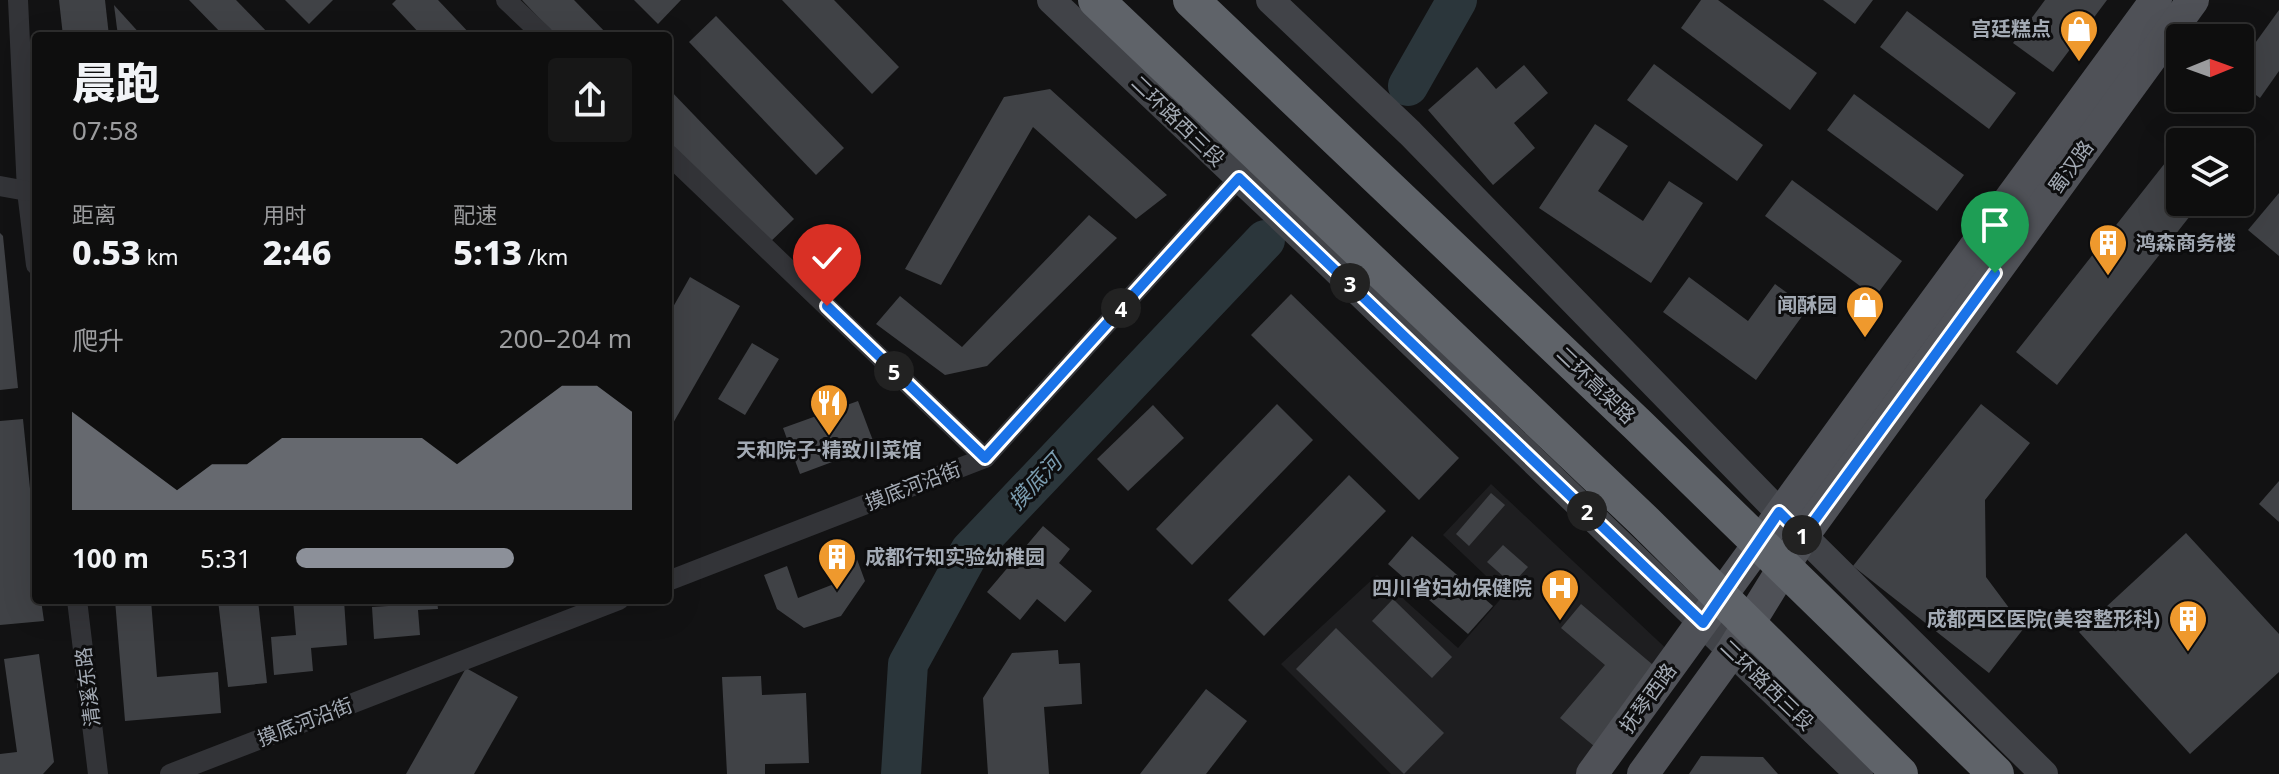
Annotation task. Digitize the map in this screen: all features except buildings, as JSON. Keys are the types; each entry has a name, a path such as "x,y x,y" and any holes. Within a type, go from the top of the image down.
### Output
{"highway":[{"path":"1096,0 1643,520 1900,774"},
{"name":"二环高架路","path":"1191,0 1627,414 1996,774"}],"main road":[{"name":"二环路西三段","path":"1051,0 1859,774"},
{"path":"1270,0 1410,133 1779,512 2044,774"},
{"name":"蜀汉路","path":"1703,623 1779,512 2156,0"},
{"name":"蜀汉路","path":"1732,651 1803,536 2193,0"},
{"name":"抚琴西路","path":"1592,774 1703,623"},
{"name":"抚琴西路","path":"1643,774 1732,651"}],"street":[{"path":"18,0 27,191 32,232"},
{"path":"506,0 540,32"},
{"path":"672,158 985,458"},
{"name":"摸底河沿街","path":"672,579 985,458 1239,178"},
{"path":"0,186 27,191"},
{"name":"清溪东路","path":"77,604 98,774"},
{"name":"摸底河沿街","path":"170,774 609,604"}],"shaded area":[{"name":"四川省妇幼保健院","path":"1491,484 1673,655 1583,774 1391,774 1281,664 1377,575 1458,648 1505,594 1443,535"}],"waterway":[{"name":"摸底河","path":"1408,86 1457,0"},
{"name":"摸底河","path":"901,774 908,664 970,551 1265,240"}],"place":[{"name":"宫廷糕点","path":"2079,63"},
{"name":"鸿森商务楼","path":"2108,277"},
{"name":"闻酥园","path":"1865,339"},
{"name":"天和院子·精致川菜馆","path":"829,437"},
{"name":"成都行知实验幼稚园","path":"837,591"},
{"name":"四川省妇幼保健院","path":"1560,622"},
{"name":"成都西区医院(美容整形科)","path":"2188,653"}],"route":[{"path":"827,306 985,458 1239,178 1703,623 1779,512 1803,536 1995,273"}]}
